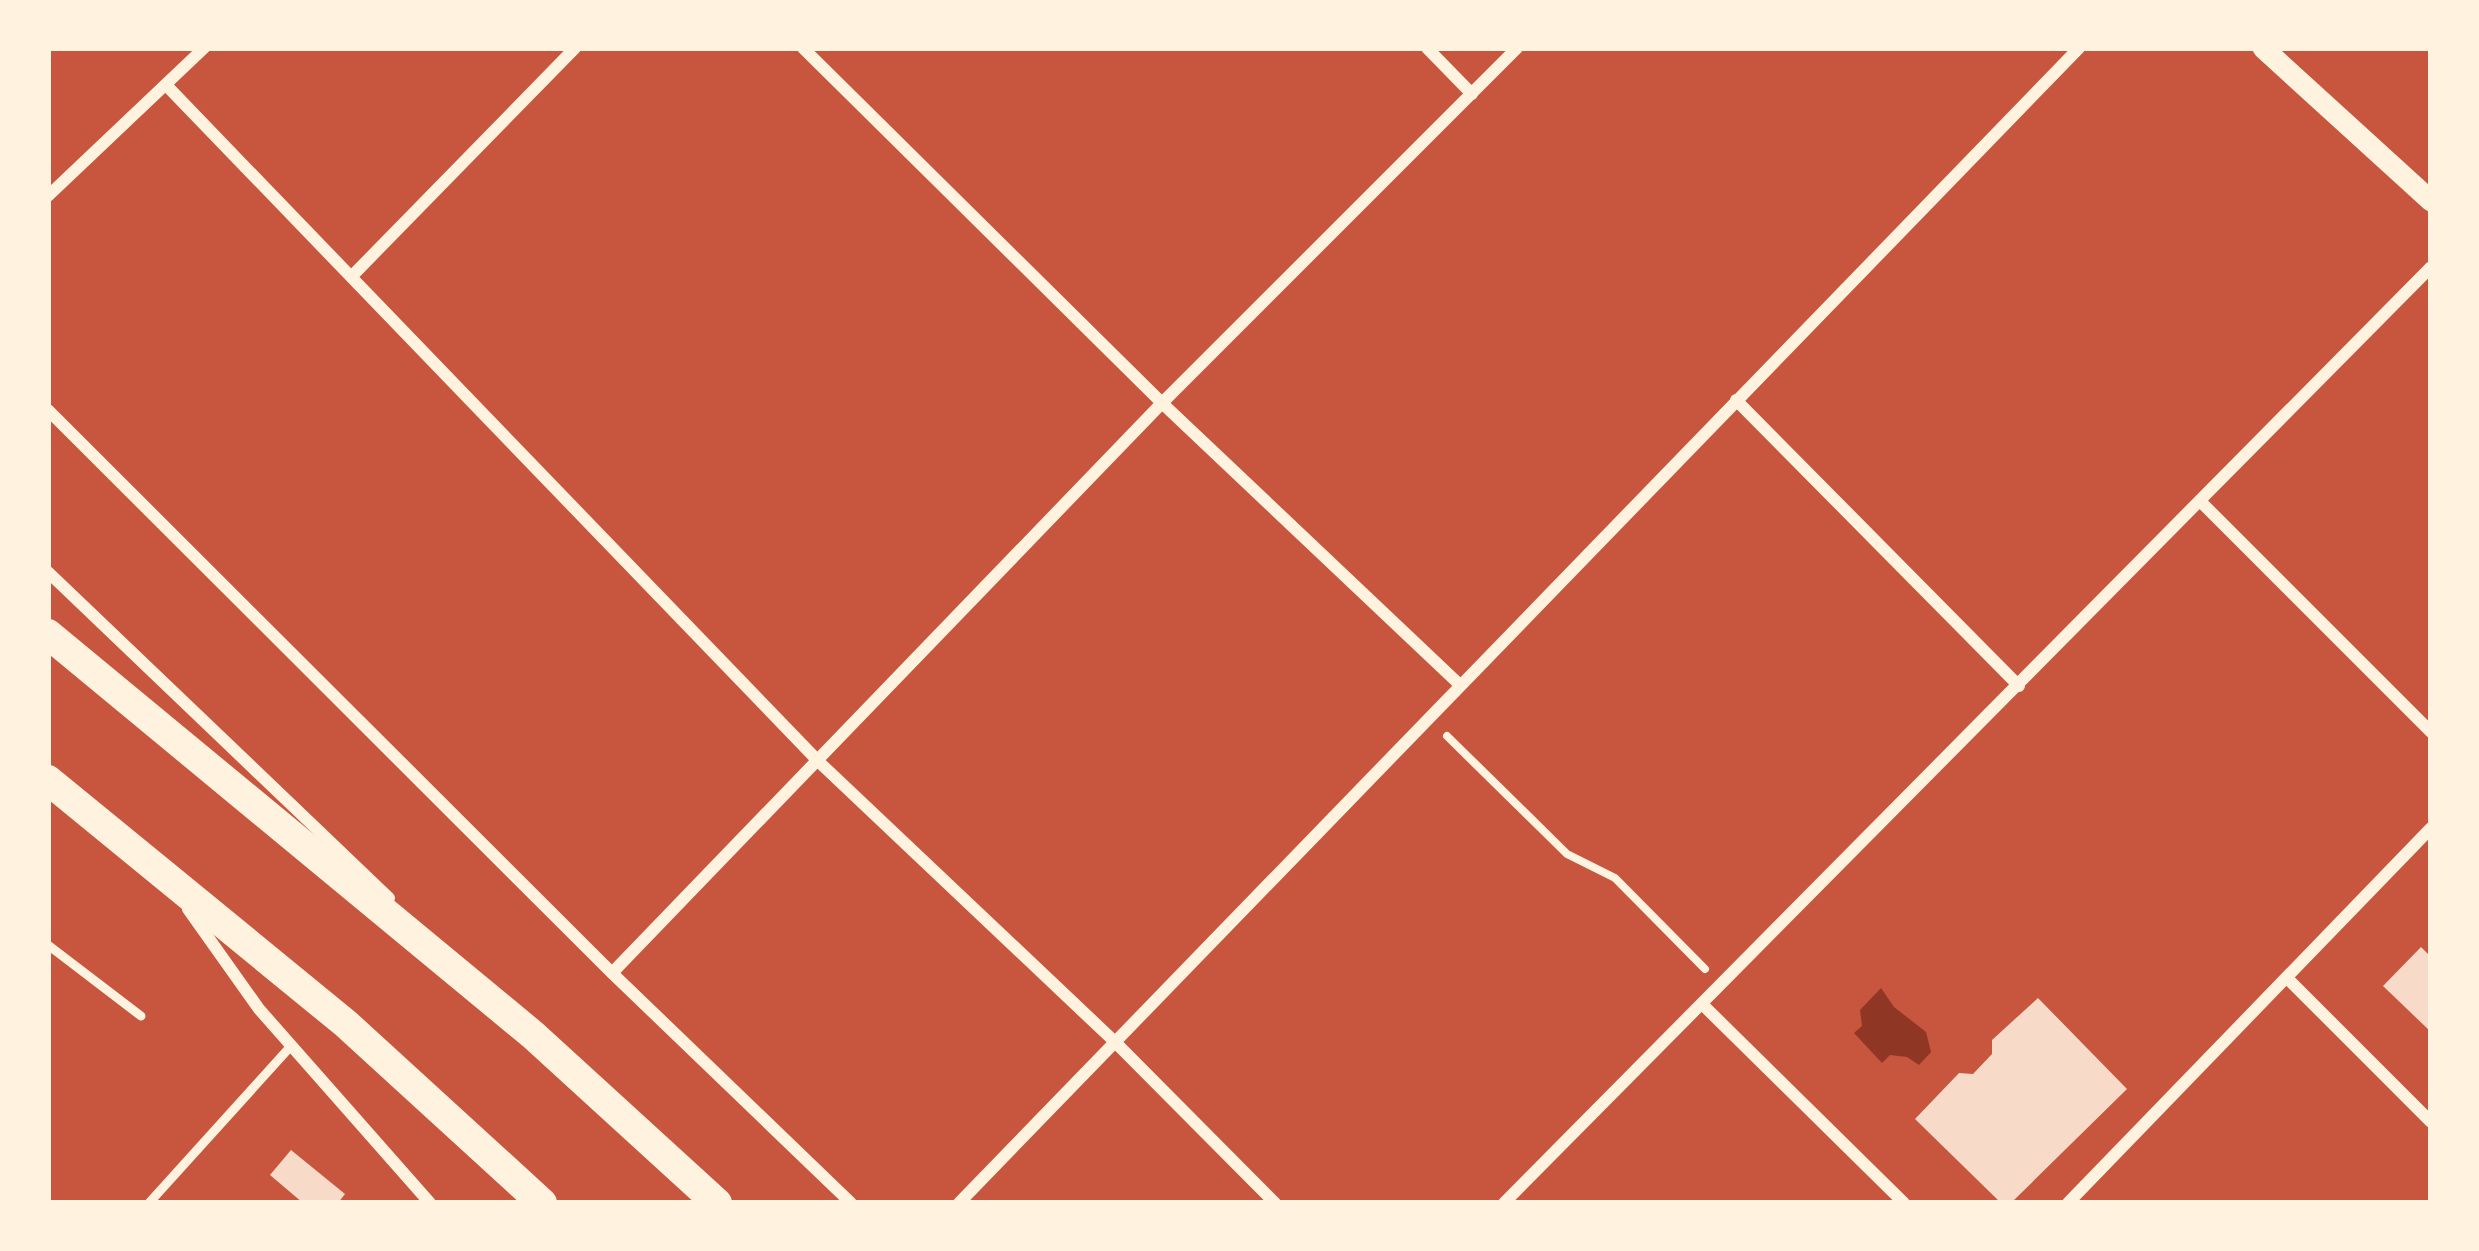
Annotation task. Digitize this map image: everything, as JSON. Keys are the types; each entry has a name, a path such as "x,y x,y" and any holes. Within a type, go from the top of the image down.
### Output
{"main road":[{"path":"48,634 533,1035 717,1203"},
{"path":"48,780 345,1023 542,1203"}],"street":[{"path":"48,196 204,48"},
{"path":"353,275 575,48"},
{"path":"803,48 1162,403 1460,685"},
{"path":"1427,48 1472,94"},
{"path":"612,973 1162,403 1517,48"},
{"path":"959,1203 2079,48"},
{"path":"2263,48 2431,201"},
{"path":"167,86 819,762 1115,1042 1275,1203"},
{"path":"1504,1203 2431,268"},
{"path":"1736,400 2019,686"},
{"path":"48,410 612,973 851,1203"},
{"path":"2201,502 2431,732"},
{"path":"48,572 533,1035"},
{"path":"2068,1203 2431,828"},
{"path":"167,878 230,970 291,1046 430,1203"},
{"path":"2288,979 2431,1122"},
{"path":"1702,1004 1904,1203"}],"lane":[{"path":"48,945 141,1016"},
{"path":"149,1203 291,1046"}],"path":[{"path":"1429,718 1568,854 1615,878 1721,985"}],"shaded area":[{"path":"1881,988 1894,1007 1926,1032 1931,1052 1919,1065 1907,1057 1890,1055 1882,1063 1854,1033 1862,1026 1860,1010"}],"building":[{"path":"2421,947 2431,957 2431,1032 2383,986"},
{"path":"2038,998 2127,1089 2011,1203 2001,1203 1915,1119 1959,1073 1973,1074 1992,1054 1992,1040"},
{"path":"291,1150 345,1194 338,1203 303,1203 270,1175"}]}
